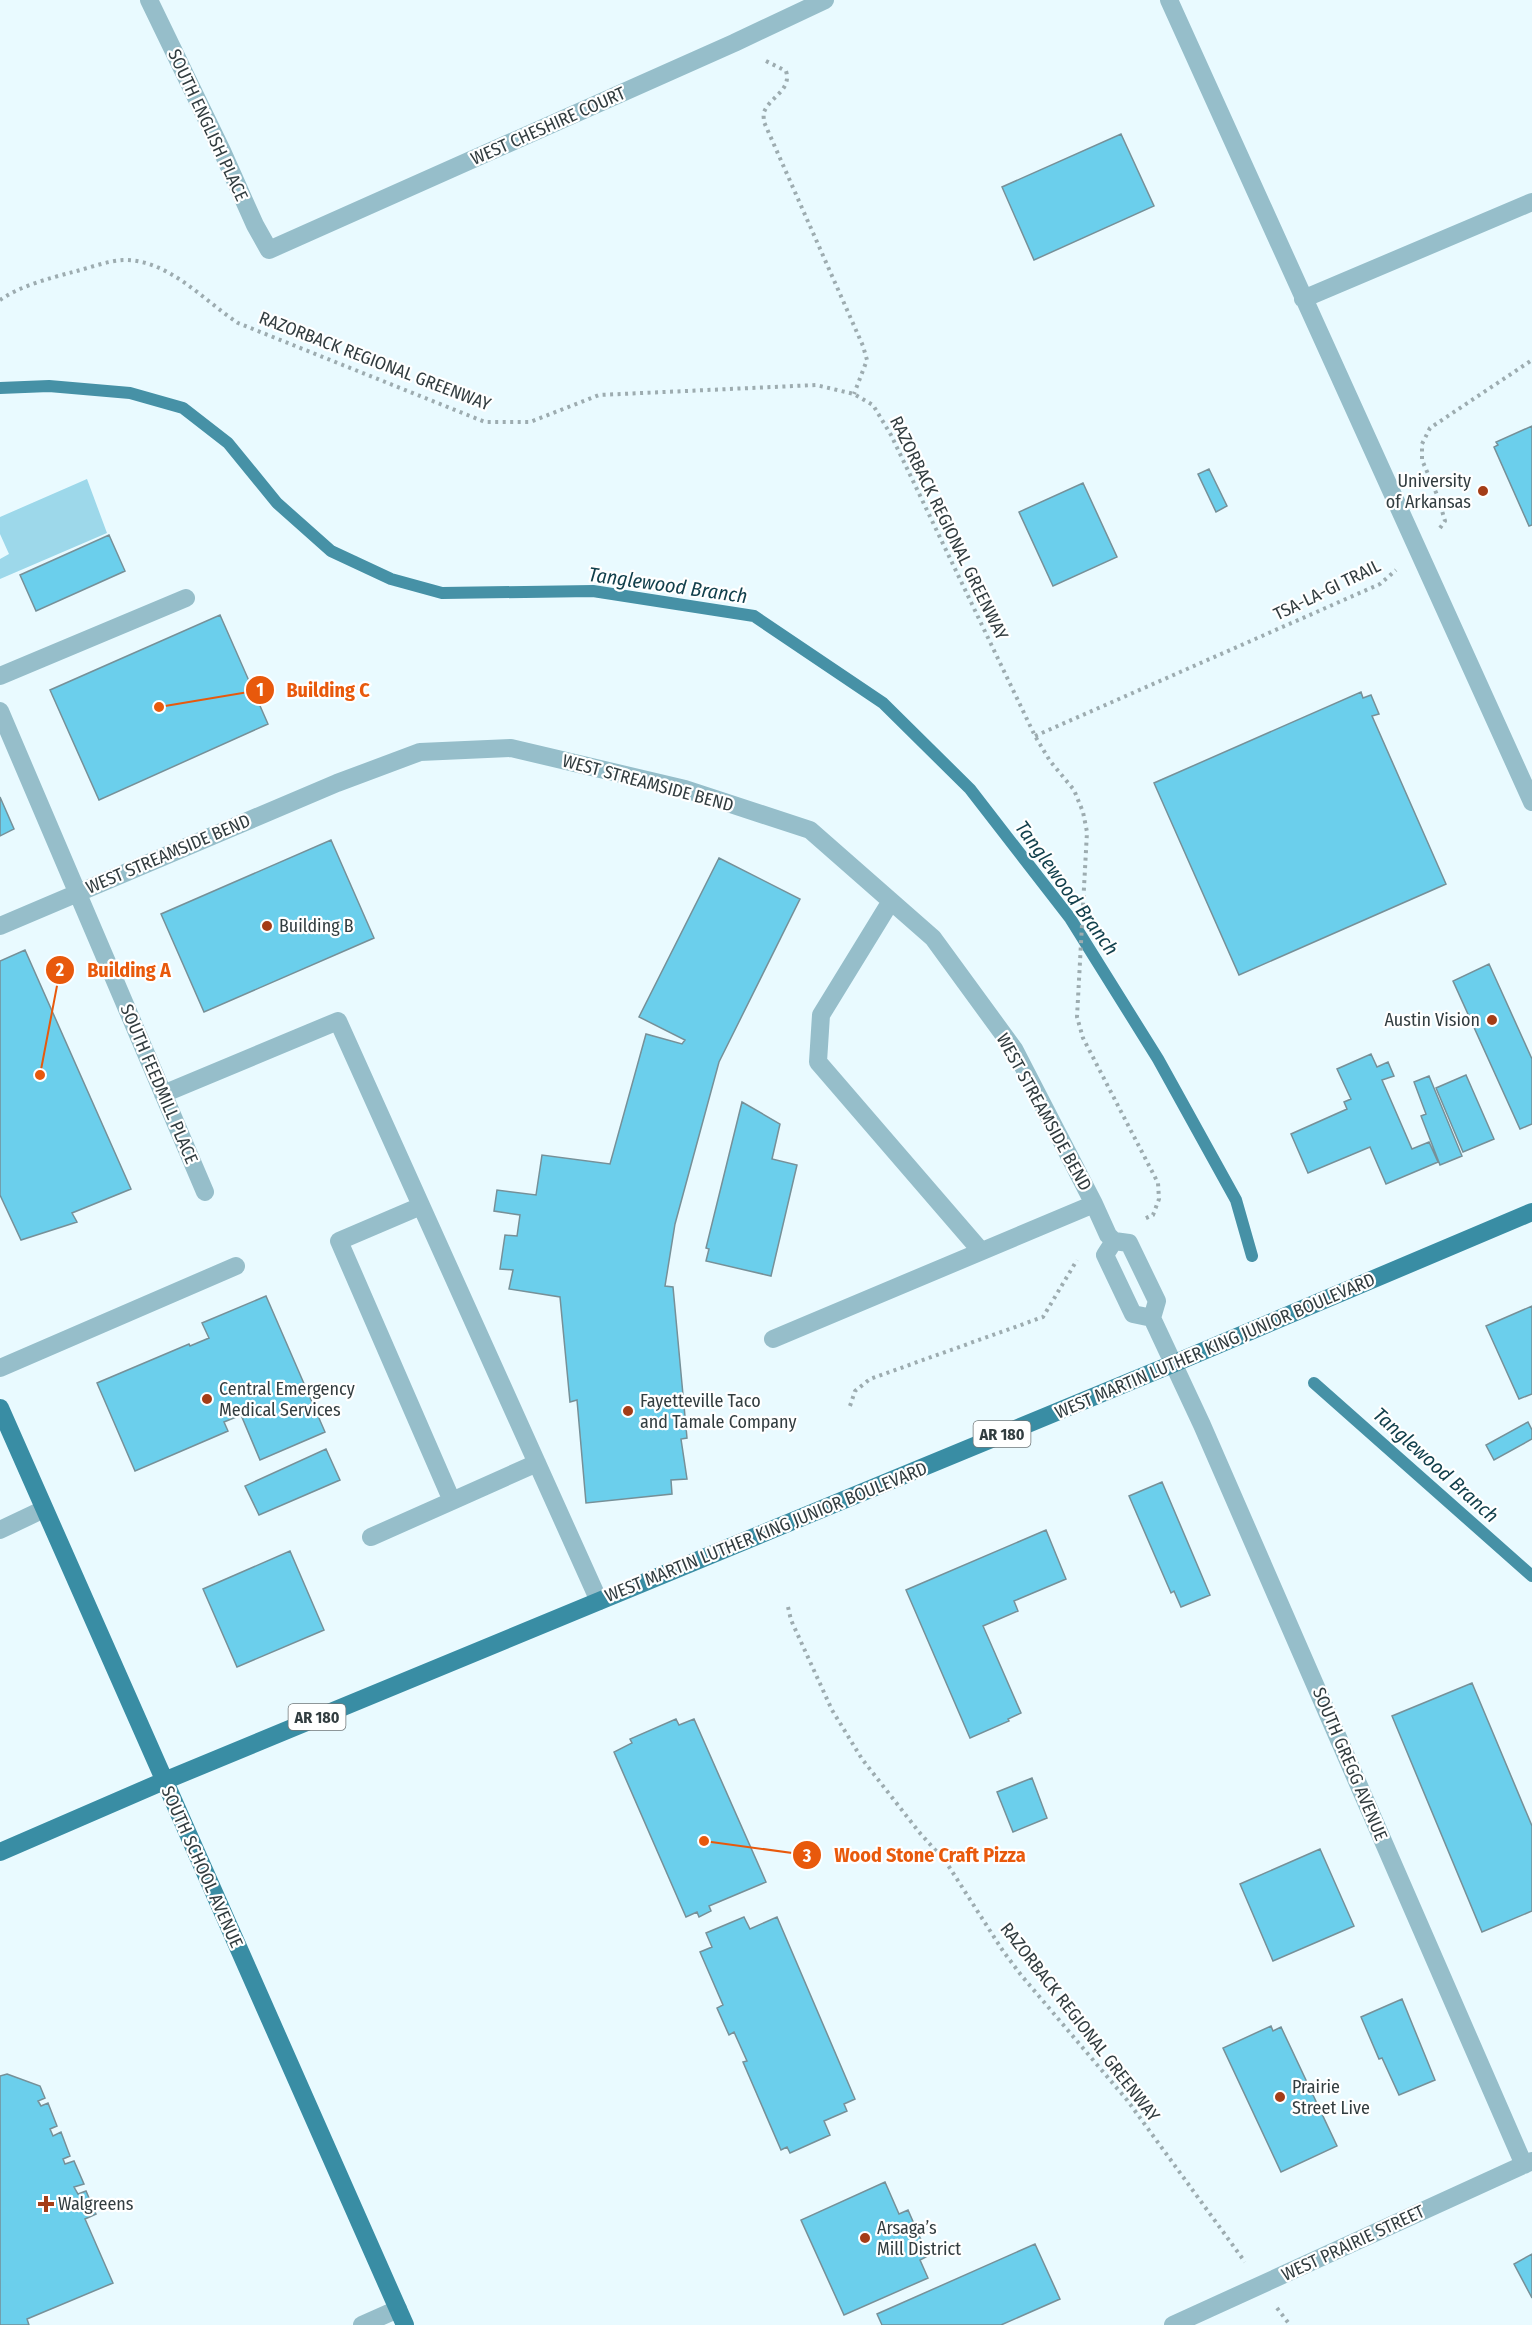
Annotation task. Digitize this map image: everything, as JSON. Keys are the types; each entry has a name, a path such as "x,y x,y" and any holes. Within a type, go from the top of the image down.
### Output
{"main road":[{"name":"WEST MARTIN LUTHER KING JUNIOR BOULEVARD","path":"0,1852 164,1781 1175,1363 1532,1212"},
{"name":"SOUTH SCHOOL AVENUE","path":"0,1408 401,2317"}],"street":[{"name":"SOUTH ENGLISH PLACE","path":"149,0 255,225 269,250"},
{"name":"WEST CHESHIRE COURT","path":"269,250 734,43 825,0"},
{"path":"1169,0 1418,553 1526,773 1532,802"},
{"path":"1304,299 1532,202"},
{"path":"0,676 186,598"},
{"name":"SOUTH FEEDMILL PLACE","path":"0,711 205,1192"},
{"name":"WEST STREAMSIDE BEND","path":"0,926 337,783 420,752 511,748 685,789 810,830 933,938 1014,1049 1108,1235 1114,1241 1130,1243 1157,1301 1152,1318 1175,1363"},
{"path":"891,901 821,1015 818,1062 981,1251"},
{"path":"163,1094 338,1021 599,1601"},
{"path":"773,1339 1094,1204"},
{"path":"421,1206 339,1241 452,1501"},
{"path":"1114,1241 1105,1255 1133,1314 1152,1318"},
{"path":"0,1368 236,1266"},
{"name":"SOUTH GREGG AVENUE","path":"1175,1363 1528,2163"},
{"path":"371,1537 537,1463"},
{"path":"0,1530 44,1509"},
{"name":"WEST PRAIRIE STREET","path":"1173,2325 1528,2163"},
{"path":"362,2325 401,2317"}],"path":[{"path":"734,43 786,71 788,78 785,86 764,112 764,122 863,346 867,360 854,394"},
{"name":"RAZORBACK REGIONAL GREENWAY","path":"0,300 6,295 58,276 120,260 142,261 186,283 238,323 485,422 530,422 599,395 816,385 854,394 873,405 885,425 1035,736 1050,761 1074,790 1083,812 1087,832 1079,992"},
{"name":"TSA-LA-GI TRAIL","path":"1035,736 1380,584 1434,540 1444,521 1438,497 1422,460 1422,444 1430,428 1532,360"},
{"name":"RAZORBACK REGIONAL GREENWAY","path":"788,1606 791,1620 832,1710 862,1759 919,1832 946,1862 1021,1975 1127,2100 1290,2325"}],"shaded area":[{"path":"87,479 107,533 0,579 0,559 9,554 0,534 0,517"}],"building":[{"path":"1121,134 1154,206 1034,260 1002,187"},
{"path":"1532,426 1532,525 1529,526 1494,447 1498,445 1496,442"},
{"path":"1209,469 1227,506 1216,512 1198,474"},
{"path":"1083,483 1117,557 1053,586 1019,512"},
{"path":"109,535 125,571 36,611 20,575"},
{"path":"220,615 268,724 99,800 50,690"},
{"path":"1361,692 1363,698 1371,695 1379,714 1372,716 1446,884 1239,975 1154,783"},
{"path":"0,797 14,829 0,836"},
{"name":"Building B","path":"331,840 374,938 204,1012 161,914"},
{"path":"719,858 800,899 719,1062 675,1224 665,1286 673,1287 687,1438 681,1439 687,1479 671,1480 672,1494 586,1503 577,1400 570,1402 560,1297 509,1289 513,1270 500,1269 505,1235 517,1236 520,1215 494,1211 497,1190 536,1195 542,1155 610,1164 646,1034 682,1044 685,1040 639,1017"},
{"path":"25,950 131,1189 72,1213 77,1222 21,1240 0,1195 0,961"},
{"name":"Austin Vision","path":"1489,964 1532,1059 1532,1124 1520,1129 1453,981"},
{"path":"1371,1054 1377,1067 1388,1062 1394,1076 1382,1080 1412,1149 1429,1142 1438,1162 1386,1184 1370,1147 1308,1173 1291,1134 1347,1109 1344,1102 1351,1099 1337,1069"},
{"path":"1466,1075 1494,1139 1463,1152 1436,1088"},
{"path":"1429,1076 1462,1156 1440,1165 1421,1116 1426,1114 1414,1082"},
{"path":"742,1102 780,1124 772,1159 797,1165 771,1276 706,1261 709,1249 706,1248"},
{"name":"Central Emergency Medical Services","path":"266,1296 325,1432 260,1460 241,1415 224,1422 228,1431 135,1471 97,1383 189,1344 190,1346 209,1338 202,1323"},
{"path":"1532,1306 1532,1394 1519,1399 1486,1326"},
{"path":"1528,1422 1532,1430 1532,1439 1494,1460 1486,1445"},
{"path":"326,1449 340,1480 259,1515 245,1486"},
{"path":"1162,1482 1210,1595 1181,1607 1174,1591 1171,1593 1129,1496"},
{"path":"1046,1530 1066,1579 1014,1601 1018,1611 983,1626 1021,1713 1008,1719 1009,1721 970,1738 906,1590"},
{"path":"290,1551 324,1630 237,1667 203,1589"},
{"path":"1472,1683 1532,1826 1532,1911 1482,1932 1392,1716"},
{"path":"676,1719 679,1725 694,1719 766,1882 709,1906 711,1911 699,1917 697,1912 686,1917 614,1752 632,1743 630,1739"},
{"path":"1032,1778 1047,1818 1013,1832 997,1792"},
{"path":"1320,1849 1354,1926 1273,1961 1240,1884"},
{"path":"744,1917 750,1929 777,1917 855,2099 844,2104 847,2111 824,2121 830,2135 790,2153 787,2147 781,2150 743,2062 747,2061 734,2032 729,2035 717,2008 723,2005 700,1952 712,1947 706,1933"},
{"path":"1402,1999 1435,2080 1399,2095 1382,2058 1379,2059 1361,2017"},
{"name":"Prairie Street Live","path":"1271,2026 1273,2031 1281,2027 1337,2146 1281,2172 1223,2048"},
{"name":"Walgreens","path":"7,2074 40,2086 45,2098 38,2101 41,2106 48,2103 57,2126 50,2129 53,2136 61,2132 70,2156 63,2159 65,2164 74,2161 84,2184 74,2187 78,2194 86,2191 96,2214 85,2219 113,2283 27,2319 29,2325 0,2325 0,2076"},
{"name":"Arsaga’s Mill District","path":"885,2182 899,2214 908,2210 928,2256 920,2260 928,2278 844,2315 801,2220"},
{"path":"1035,2244 1060,2299 1001,2325 882,2325 877,2314"},
{"path":"1532,2254 1532,2298 1514,2264"}],"waterway":[{"name":"Tanglewood Branch","path":"0,388 49,386 130,393 183,408 228,443 277,503 331,551 391,579 442,593 593,591 754,616 883,703 970,789 1070,918 1158,1059 1236,1200 1252,1256"},
{"name":"Tanglewood Branch","path":"1314,1383 1532,1576"}],"place":[{"name":"University of Arkansas","path":"1483,491"},
{"name":"Building C","path":"159,707"},
{"name":"Building B","path":"267,926"},
{"name":"Austin Vision","path":"1492,1020"},
{"name":"Building A","path":"40,1075"},
{"name":"Central Emergency Medical Services","path":"207,1399"},
{"name":"Fayetteville Taco and Tamale Company","path":"628,1411"},
{"name":"Wood Stone Craft Pizza","path":"704,1841"},
{"name":"Prairie Street Live","path":"1280,2097"},
{"name":"Walgreens","path":"46,2204"},
{"name":"Arsaga’s Mill District","path":"865,2238"}]}
